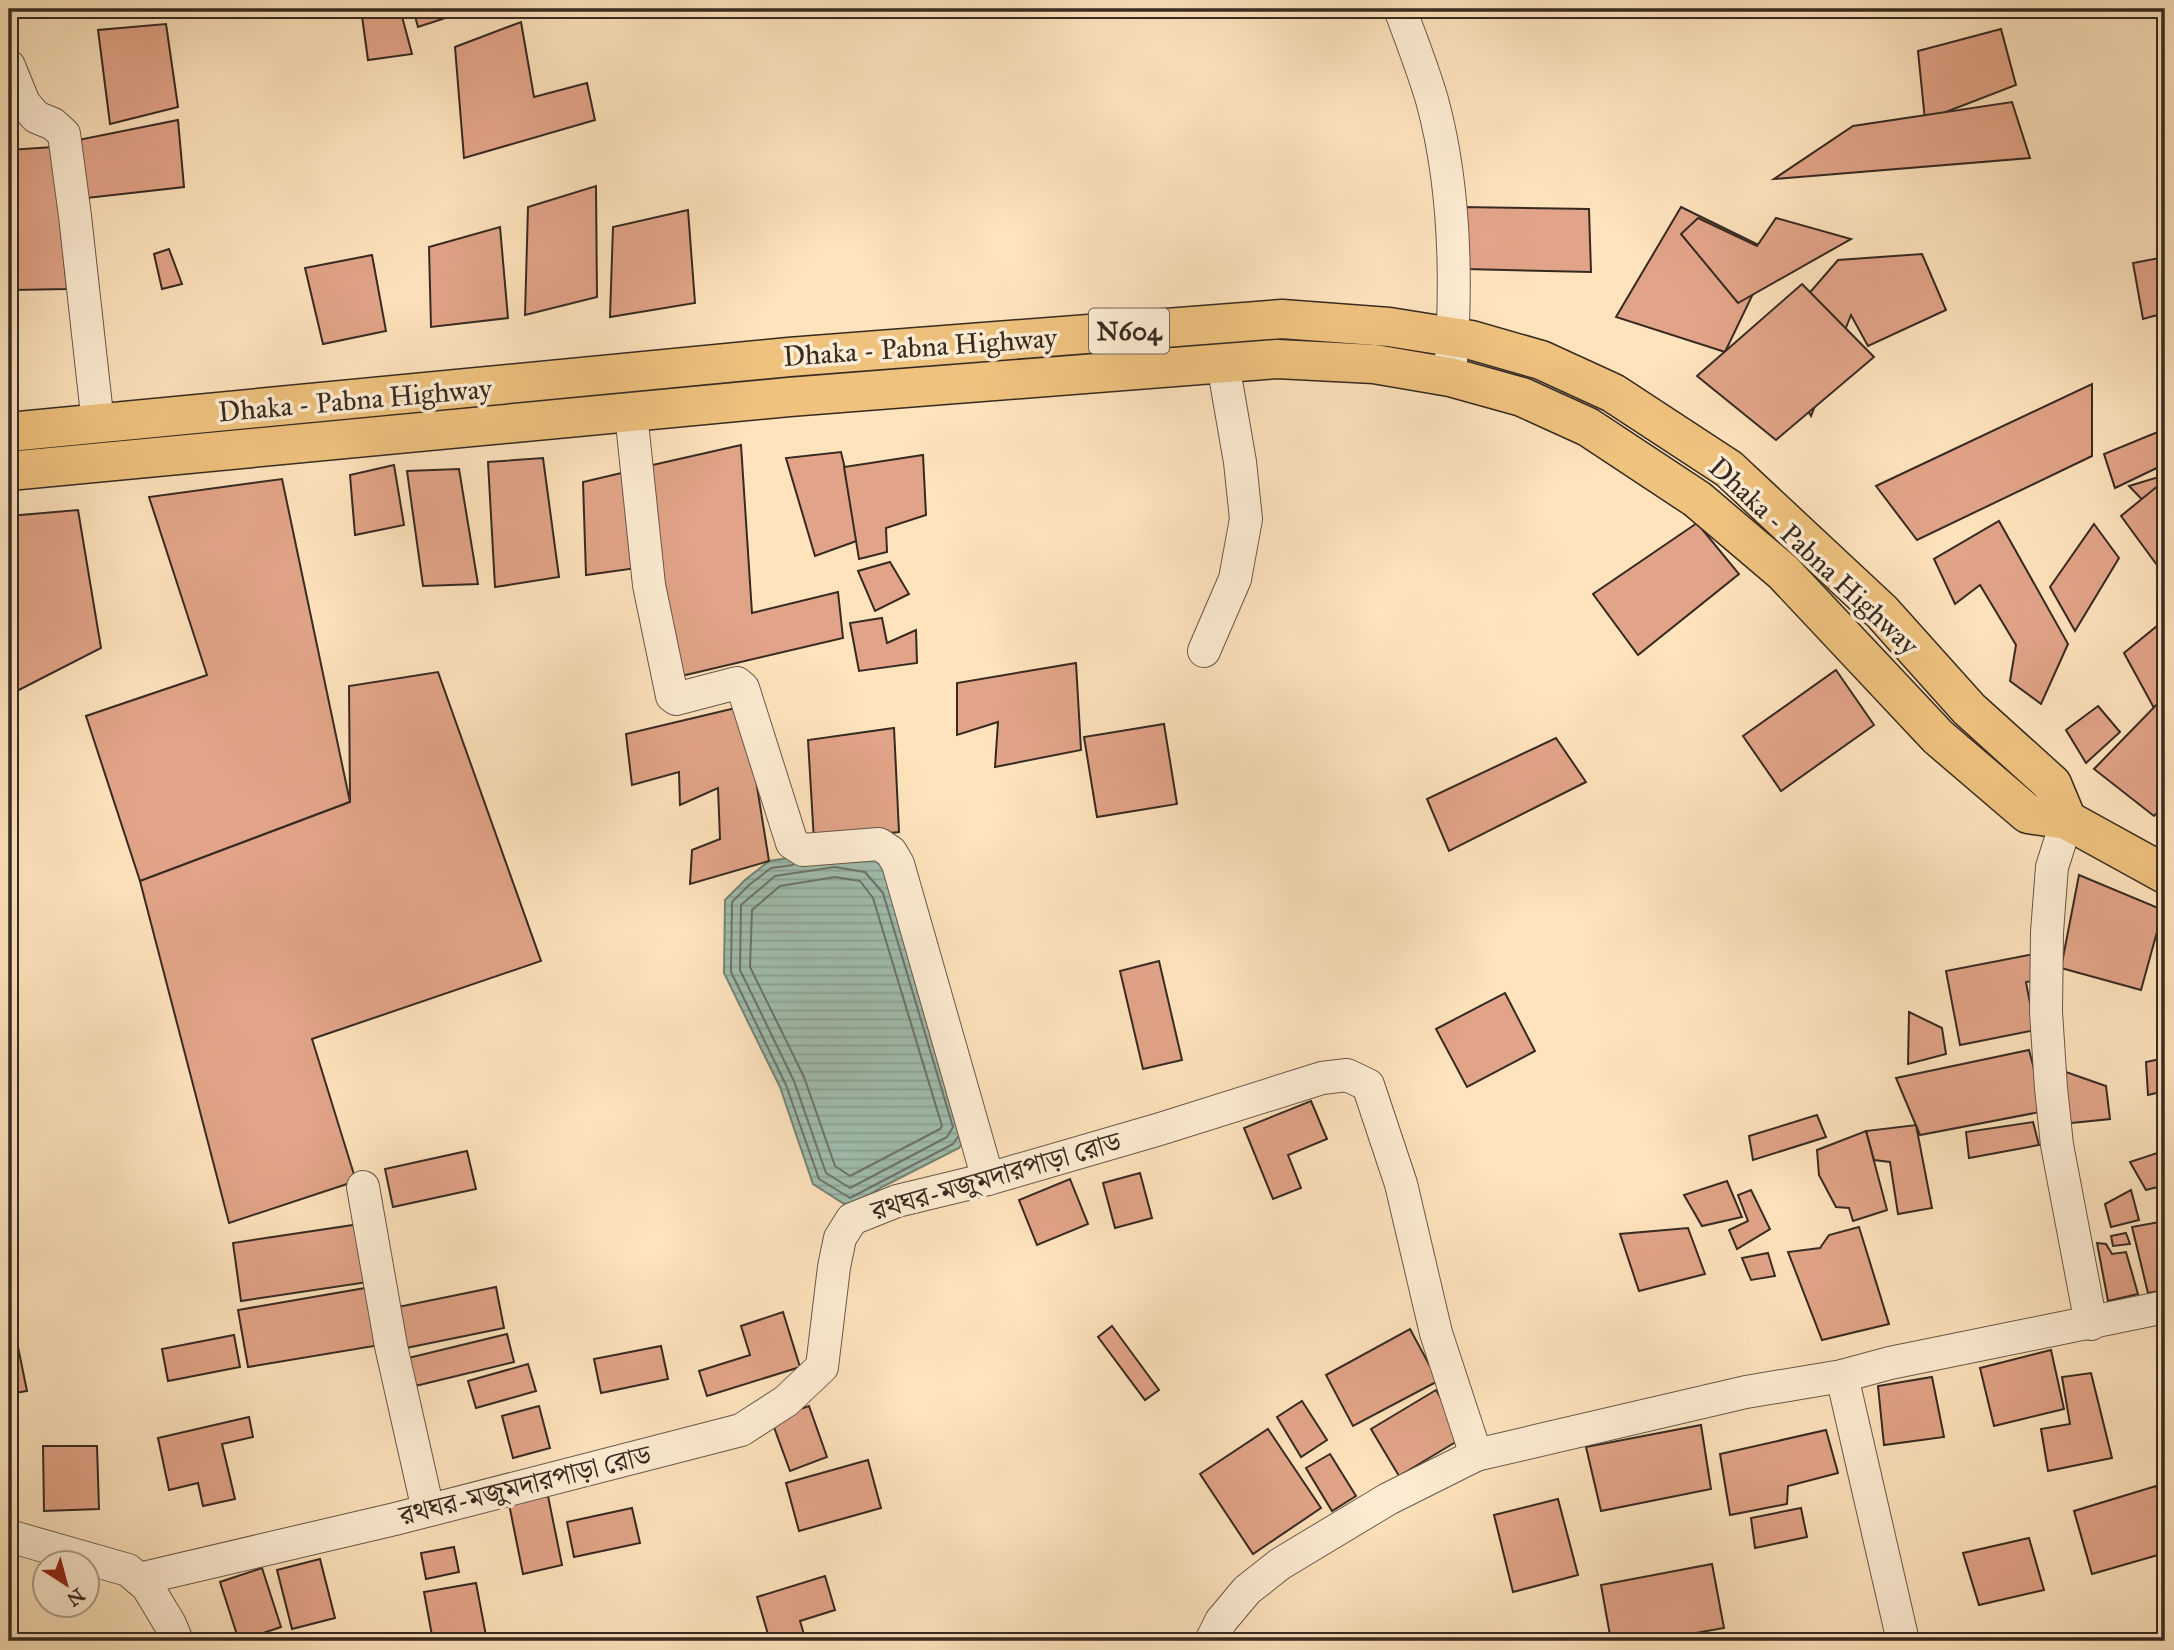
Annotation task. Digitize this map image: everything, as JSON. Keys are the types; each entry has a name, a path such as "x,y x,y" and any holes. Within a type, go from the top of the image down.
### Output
{"highway":[{"name":"Dhaka - Pabna Highway","path":"9,432 789,357 1282,320 1389,327 1471,340 1541,360 1613,393 1729,469 1882,612 1969,709 2052,784 2067,820"},
{"name":"Dhaka - Pabna Highway","path":"9,471 789,397 1277,359 1374,364 1450,377 1522,397 1588,427 1697,499 1783,572 1938,737 2028,814 2067,820 2165,874"}],"street":[{"path":"1408,12 1432,100 1447,173 1455,266 1450,377"},
{"path":"9,66 24,103 36,117 53,124 64,134 98,424"},
{"path":"1204,651 1235,579 1246,519 1240,462 1223,364"},
{"path":"632,413 649,585 672,696 676,699 737,683 743,688 792,843 803,850 879,844 891,852 898,864 988,1179"},
{"path":"2067,820 2052,867 2047,932 2046,1012 2057,1145 2091,1324"},
{"name":"রথঘর-মজুমদারপাড়া রোড","path":"139,1579 428,1510 741,1430 786,1401 822,1367 834,1266 840,1238 852,1219 897,1201 988,1179 1322,1078 1347,1075 1368,1085 1401,1184 1436,1334 1476,1455"},
{"path":"363,1187 391,1346 428,1510"},
{"path":"1211,1641 1221,1621 1247,1590 1280,1564 1388,1499 1476,1455 1746,1392 1842,1376 1890,1363 2165,1307"},
{"path":"1842,1376 1903,1641"},
{"path":"9,1535 128,1570 139,1579 158,1604 177,1641"}],"water":[{"path":"835,851 874,857 897,885 971,1130 959,1148 849,1207 813,1184 780,1087 724,973 725,900 769,861"}],"building":[{"path":"228,9 254,9 228,15"},
{"path":"361,9 400,9 412,54 368,60"},
{"path":"413,9 473,9 418,27"},
{"path":"521,22 534,97 587,83 595,120 464,158 455,47"},
{"path":"166,24 178,107 110,124 98,30"},
{"path":"2001,29 2016,85 1925,120 1918,51"},
{"path":"2012,102 2030,158 1774,179 1853,126"},
{"path":"178,120 184,187 78,199 78,140"},
{"path":"53,147 67,289 12,290 9,254 9,150"},
{"path":"596,186 597,297 525,315 528,207"},
{"path":"1461,207 1589,209 1591,272 1466,269"},
{"path":"1681,207 1773,252 1725,352 1616,317"},
{"path":"688,210 695,303 610,317 613,227"},
{"path":"1698,218 1757,246 1776,218 1851,239 1738,303 1681,234"},
{"path":"500,227 508,318 431,327 429,247"},
{"path":"169,249 182,284 162,289 154,254"},
{"path":"1922,254 1946,310 1868,346 1851,315 1811,416 1767,342 1838,260"},
{"path":"372,255 386,331 323,344 305,268"},
{"path":"2165,257 2165,313 2143,319 2133,263"},
{"path":"1802,284 1874,357 1776,440 1697,376"},
{"path":"2092,384 2092,456 1917,540 1876,486"},
{"path":"2165,429 2165,464 2115,488 2104,454"},
{"path":"741,445 752,613 838,592 843,638 673,678 648,466"},
{"path":"841,452 862,539 815,556 786,458"},
{"path":"923,455 926,515 886,528 887,552 859,559 844,467"},
{"path":"543,458 559,577 495,587 488,462"},
{"path":"394,465 404,525 355,535 350,475"},
{"path":"459,469 478,584 423,586 407,471"},
{"path":"634,470 637,568 586,575 583,482"},
{"path":"2165,475 2165,509 2155,513 2129,486"},
{"path":"282,479 350,802 140,881 86,716 207,675 149,497"},
{"path":"2165,480 2165,576 2121,516"},
{"path":"78,510 101,648 9,695 9,516"},
{"path":"1999,521 2068,644 2041,704 2010,681 2016,645 1980,585 1955,604 1934,559"},
{"path":"1697,523 1739,574 1638,655 1593,594"},
{"path":"2094,524 2119,558 2075,631 2050,587"},
{"path":"890,562 909,594 875,611 858,571"},
{"path":"882,618 887,643 916,630 917,663 859,671 850,623"},
{"path":"2157,626 2165,635 2165,699 2154,708 2124,653"},
{"path":"1076,663 1081,750 995,767 998,722 957,735 957,683"},
{"path":"1836,670 1874,725 1781,791 1743,736"},
{"path":"438,672 541,961 312,1039 356,1181 229,1223 140,881 350,802 349,686"},
{"path":"2165,696 2165,804 2154,816 2094,769"},
{"path":"744,706 769,861 690,884 692,850 720,839 718,788 680,805 679,772 632,785 626,734"},
{"path":"2098,706 2120,732 2086,763 2066,730"},
{"path":"1164,724 1177,804 1097,817 1084,737"},
{"path":"894,728 899,832 814,841 808,740"},
{"path":"1556,738 1586,782 1449,851 1427,799"},
{"path":"2079,875 2163,910 2141,990 2061,968"},
{"path":"2034,954 2039,980 2026,982 2035,1030 1960,1045 1946,971"},
{"path":"1159,961 1182,1060 1143,1069 1120,971"},
{"path":"1505,993 1535,1051 1467,1087 1436,1029"},
{"path":"1909,1012 1942,1028 1946,1054 1908,1064"},
{"path":"2029,1050 2045,1111 1920,1135 1896,1078"},
{"path":"2165,1058 2165,1091 2148,1095 2146,1062"},
{"path":"2063,1071 2106,1086 2110,1119 2062,1124"},
{"path":"1311,1101 1327,1139 1288,1155 1301,1188 1273,1199 1244,1128"},
{"path":"1817,1115 1826,1137 1753,1160 1749,1136"},
{"path":"2033,1122 2039,1145 1969,1158 1966,1132"},
{"path":"1916,1125 1932,1208 1898,1214 1890,1162 1874,1160 1866,1131"},
{"path":"1866,1131 1887,1210 1853,1221 1849,1208 1836,1207 1819,1175 1817,1150"},
{"path":"467,1151 476,1189 393,1207 385,1169"},
{"path":"2163,1151 2165,1185 2146,1190 2130,1162"},
{"path":"1140,1173 1152,1218 1115,1228 1103,1183"},
{"path":"1070,1179 1088,1224 1037,1245 1019,1200"},
{"path":"1727,1181 1742,1217 1702,1226 1684,1195"},
{"path":"1751,1190 1770,1229 1737,1249 1729,1230 1748,1221 1738,1195"},
{"path":"2131,1190 2139,1220 2111,1227 2105,1204"},
{"path":"2165,1221 2165,1290 2148,1293 2132,1227"},
{"path":"360,1224 368,1282 241,1301 233,1243"},
{"path":"1859,1227 1889,1324 1822,1340 1788,1252 1820,1248 1829,1235"},
{"path":"1688,1228 1705,1274 1639,1291 1620,1234"},
{"path":"2126,1233 2130,1244 2113,1246 2111,1236"},
{"path":"2097,1243 2106,1244 2112,1254 2126,1252 2138,1294 2108,1301"},
{"path":"1768,1253 1775,1276 1751,1280 1742,1258"},
{"path":"371,1287 380,1345 248,1367 238,1310"},
{"path":"496,1287 504,1328 406,1348 398,1307"},
{"path":"9,1303 27,1391 9,1394"},
{"path":"783,1312 800,1367 707,1396 699,1371 750,1355 741,1326"},
{"path":"1112,1326 1159,1390 1145,1400 1098,1337"},
{"path":"1410,1329 1438,1381 1353,1426 1326,1375"},
{"path":"507,1334 514,1362 407,1388 400,1360"},
{"path":"234,1335 240,1367 168,1381 162,1349"},
{"path":"661,1346 668,1379 601,1393 594,1359"},
{"path":"2051,1350 2064,1409 1994,1426 1980,1368"},
{"path":"528,1364 536,1391 476,1408 468,1381"},
{"path":"2091,1373 2112,1458 2048,1471 2041,1429 2070,1424 2062,1377"},
{"path":"1932,1377 1944,1437 1884,1445 1878,1386"},
{"path":"1436,1390 1464,1437 1399,1476 1371,1429"},
{"path":"1302,1401 1327,1440 1301,1457 1277,1417"},
{"path":"539,1406 550,1448 513,1458 502,1416"},
{"path":"809,1406 827,1457 790,1471 771,1419"},
{"path":"249,1417 253,1437 222,1444 235,1499 203,1506 198,1483 169,1490 158,1438"},
{"path":"1701,1425 1711,1489 1601,1511 1586,1447"},
{"path":"1268,1429 1321,1508 1253,1554 1200,1474"},
{"path":"1826,1430 1838,1473 1788,1486 1787,1504 1730,1515 1720,1454"},
{"path":"43,1446 97,1446 99,1509 44,1511"},
{"path":"1330,1454 1356,1496 1332,1511 1306,1468"},
{"path":"868,1460 881,1508 799,1531 786,1483"},
{"path":"2156,1486 2165,1522 2165,1553 2092,1574 2074,1511"},
{"path":"548,1496 562,1565 523,1574 509,1504"},
{"path":"1558,1499 1578,1575 1513,1592 1494,1515"},
{"path":"632,1508 640,1543 574,1557 567,1522"},
{"path":"1801,1508 1807,1537 1755,1548 1751,1518"},
{"path":"2029,1538 2044,1590 1979,1605 1963,1553"},
{"path":"454,1547 459,1572 426,1579 421,1553"},
{"path":"320,1559 335,1618 292,1629 277,1570"},
{"path":"1712,1564 1724,1628 1651,1641 1611,1641 1601,1585"},
{"path":"262,1568 281,1627 239,1641 220,1582"},
{"path":"825,1576 835,1610 800,1621 806,1641 770,1641 757,1597"},
{"path":"476,1583 487,1641 433,1641 424,1592"},
{"path":"1185,1633 1185,1641 1067,1641 1067,1640"}]}
